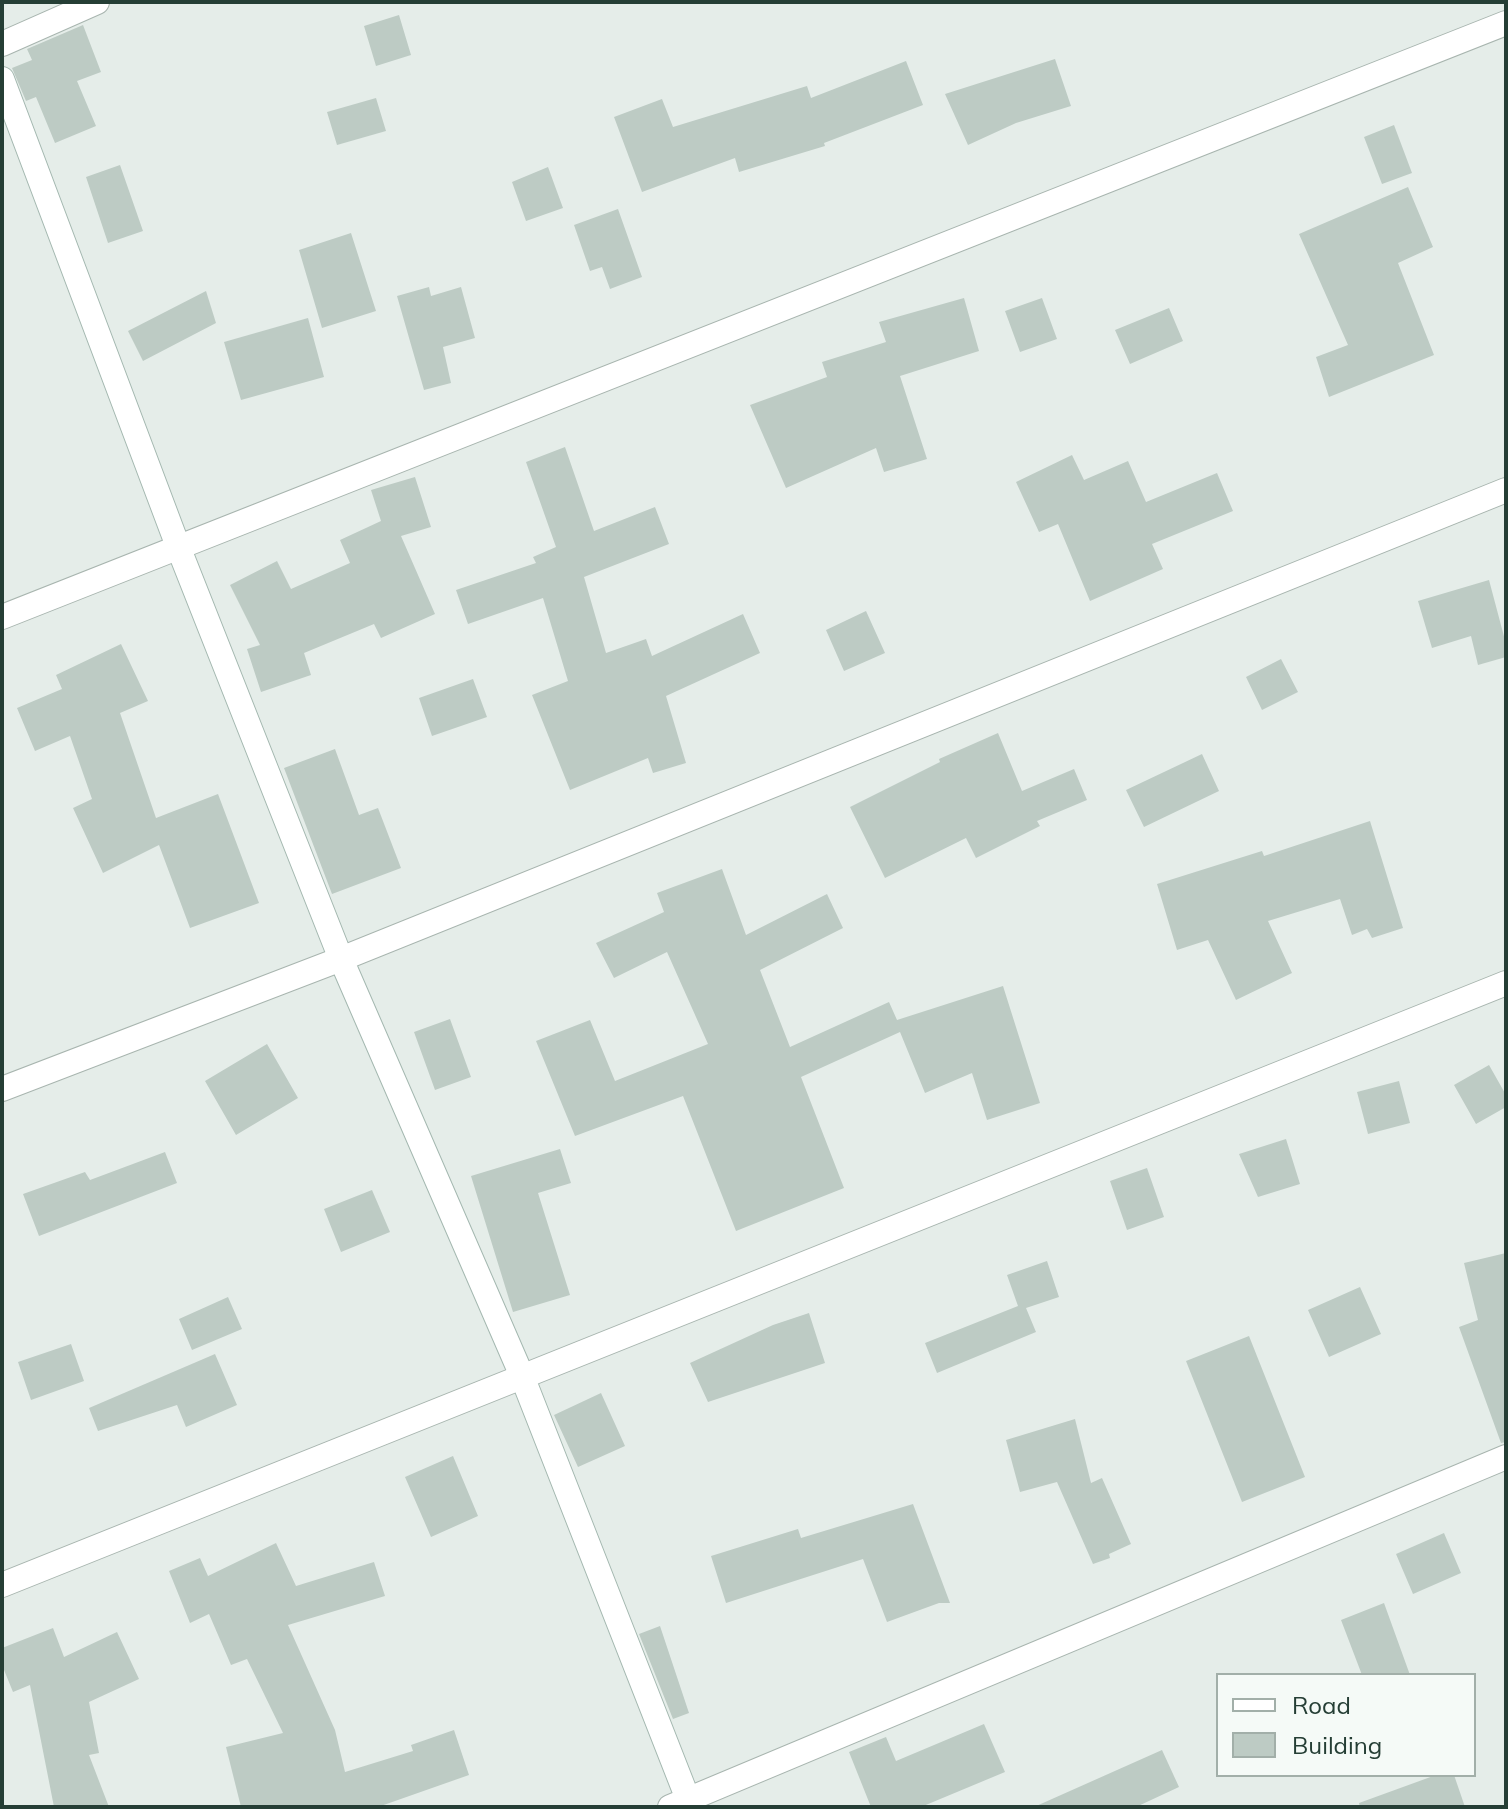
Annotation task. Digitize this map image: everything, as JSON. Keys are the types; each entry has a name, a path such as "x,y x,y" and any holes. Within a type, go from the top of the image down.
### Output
{"street":[{"path":"2,44 97,2"},
{"path":"2,617 1506,23"},
{"path":"2,79 179,549 341,959 522,1376 683,1804 1506,1457"},
{"path":"2,1089 341,959 1506,490"},
{"path":"2,1585 1506,983"}],"building":[{"path":"399,15 411,55 376,66 364,26"},
{"path":"83,25 101,72 77,81 96,126 55,143 36,97 26,101 12,68 32,60 27,49"},
{"path":"1055,59 1071,106 1016,123 968,145 945,94"},
{"path":"906,61 923,105 824,143 825,146 739,172 735,158 642,192 614,117 662,99 673,127 807,86 811,98"},
{"path":"376,98 386,131 337,145 327,112"},
{"path":"1394,125 1412,173 1382,184 1364,137"},
{"path":"120,165 143,231 108,243 86,177"},
{"path":"548,167 563,208 526,221 512,182"},
{"path":"1408,187 1433,247 1398,263 1434,355 1329,397 1316,357 1348,345 1299,234"},
{"path":"618,209 642,277 610,289 602,267 590,271 574,225"},
{"path":"351,233 376,311 322,328 299,250"},
{"path":"429,287 431,296 461,287 475,338 443,347 451,383 424,390 397,296"},
{"path":"206,291 216,323 143,361 128,331"},
{"path":"964,298 979,351 900,376 927,459 884,472 876,448 786,488 750,405 827,377 822,362 886,342 879,322"},
{"path":"1042,298 1057,339 1020,352 1005,311"},
{"path":"1169,308 1183,341 1130,364 1115,330"},
{"path":"308,318 324,377 241,400 224,342"},
{"path":"565,447 594,531 655,507 669,544 584,577 606,653 646,639 652,656 743,614 760,653 666,696 686,763 653,773 648,758 570,790 532,695 568,681 543,598 468,624 456,590 536,563 533,557 556,547 526,462"},
{"path":"1072,455 1084,480 1128,461 1146,502 1217,473 1233,511 1152,544 1163,569 1090,601 1058,524 1039,532 1016,482"},
{"path":"415,477 431,527 401,536 435,614 381,638 374,624 304,653 311,675 261,692 247,649 260,645 230,585 277,561 291,589 350,563 340,540 381,521 371,490"},
{"path":"1489,580 1506,644 1506,657 1478,665 1471,636 1432,648 1418,601"},
{"path":"866,611 885,653 844,671 826,630"},
{"path":"121,644 148,701 120,713 156,818 218,794 259,903 190,928 159,845 103,873 73,808 92,799 70,736 35,751 17,708 62,689 56,675"},
{"path":"1281,659 1298,692 1262,710 1246,677"},
{"path":"473,679 487,717 432,736 419,698"},
{"path":"998,733 1022,791 1074,769 1087,800 1037,821 1040,826 976,858 966,838 885,878 850,807 940,762 939,759"},
{"path":"335,749 359,815 378,808 401,868 332,894 284,768"},
{"path":"1202,754 1219,791 1144,827 1126,790"},
{"path":"1370,821 1403,928 1372,938 1367,929 1352,935 1340,899 1268,921 1292,973 1236,1000 1208,940 1177,950 1157,884 1262,851 1264,856"},
{"path":"722,869 746,935 827,894 843,928 760,970 790,1047 889,1002 897,1020 1003,986 1040,1103 987,1120 972,1073 925,1093 900,1032 801,1077 844,1188 736,1231 683,1096 575,1136 536,1041 590,1020 615,1081 708,1044 667,952 614,978 596,943 664,912 657,893"},
{"path":"450,1019 471,1077 435,1090 414,1032"},
{"path":"267,1044 298,1098 236,1135 205,1081"},
{"path":"1489,1065 1506,1095 1506,1107 1476,1124 1454,1085"},
{"path":"1399,1081 1410,1123 1368,1134 1357,1092"},
{"path":"1286,1139 1300,1184 1258,1197 1239,1154"},
{"path":"560,1149 571,1183 538,1193 570,1295 513,1312 471,1176"},
{"path":"165,1152 177,1183 39,1236 23,1194 85,1172 90,1180"},
{"path":"1147,1168 1164,1217 1127,1230 1110,1181"},
{"path":"372,1190 390,1232 341,1252 324,1209"},
{"path":"1506,1253 1506,1442 1501,1443 1459,1327 1478,1320 1464,1263"},
{"path":"1047,1261 1059,1297 1026,1308 1036,1332 937,1373 925,1343 1018,1306 1007,1275"},
{"path":"1360,1287 1381,1334 1329,1357 1308,1310"},
{"path":"228,1297 242,1329 192,1350 179,1319"},
{"path":"809,1313 825,1363 708,1402 690,1363 773,1325"},
{"path":"1249,1336 1305,1477 1242,1502 1186,1361"},
{"path":"71,1344 84,1381 31,1400 18,1362"},
{"path":"215,1354 237,1405 186,1427 177,1405 98,1431 89,1408"},
{"path":"601,1393 625,1446 578,1467 554,1415"},
{"path":"1075,1419 1091,1483 1102,1478 1131,1544 1109,1554 1110,1558 1093,1564 1057,1482 1020,1492 1006,1440"},
{"path":"453,1456 478,1516 431,1537 405,1477"},
{"path":"913,1504 950,1603 939,1603 887,1622 863,1559 726,1603 711,1556 798,1529 801,1538"},
{"path":"1444,1533 1461,1573 1413,1594 1396,1554"},
{"path":"276,1543 296,1586 374,1562 385,1596 288,1625 335,1730 345,1772 413,1751 411,1745 454,1730 469,1775 378,1807 241,1807 226,1747 283,1733 247,1659 231,1665 209,1614 190,1623 169,1571 200,1558 208,1576"},
{"path":"1384,1603 1409,1673 1361,1673 1341,1620"},
{"path":"660,1626 689,1713 673,1719 639,1634"},
{"path":"53,1628 64,1657 117,1632 139,1679 89,1702 99,1753 89,1755 109,1807 54,1807 30,1685 13,1692 2,1665 2,1648"},
{"path":"984,1724 1005,1772 921,1807 871,1807 849,1752 886,1737 896,1761"},
{"path":"1162,1750 1179,1787 1136,1807 1034,1807"},
{"path":"1430,1777 1455,1777 1465,1807 1360,1807 1359,1803"}]}
